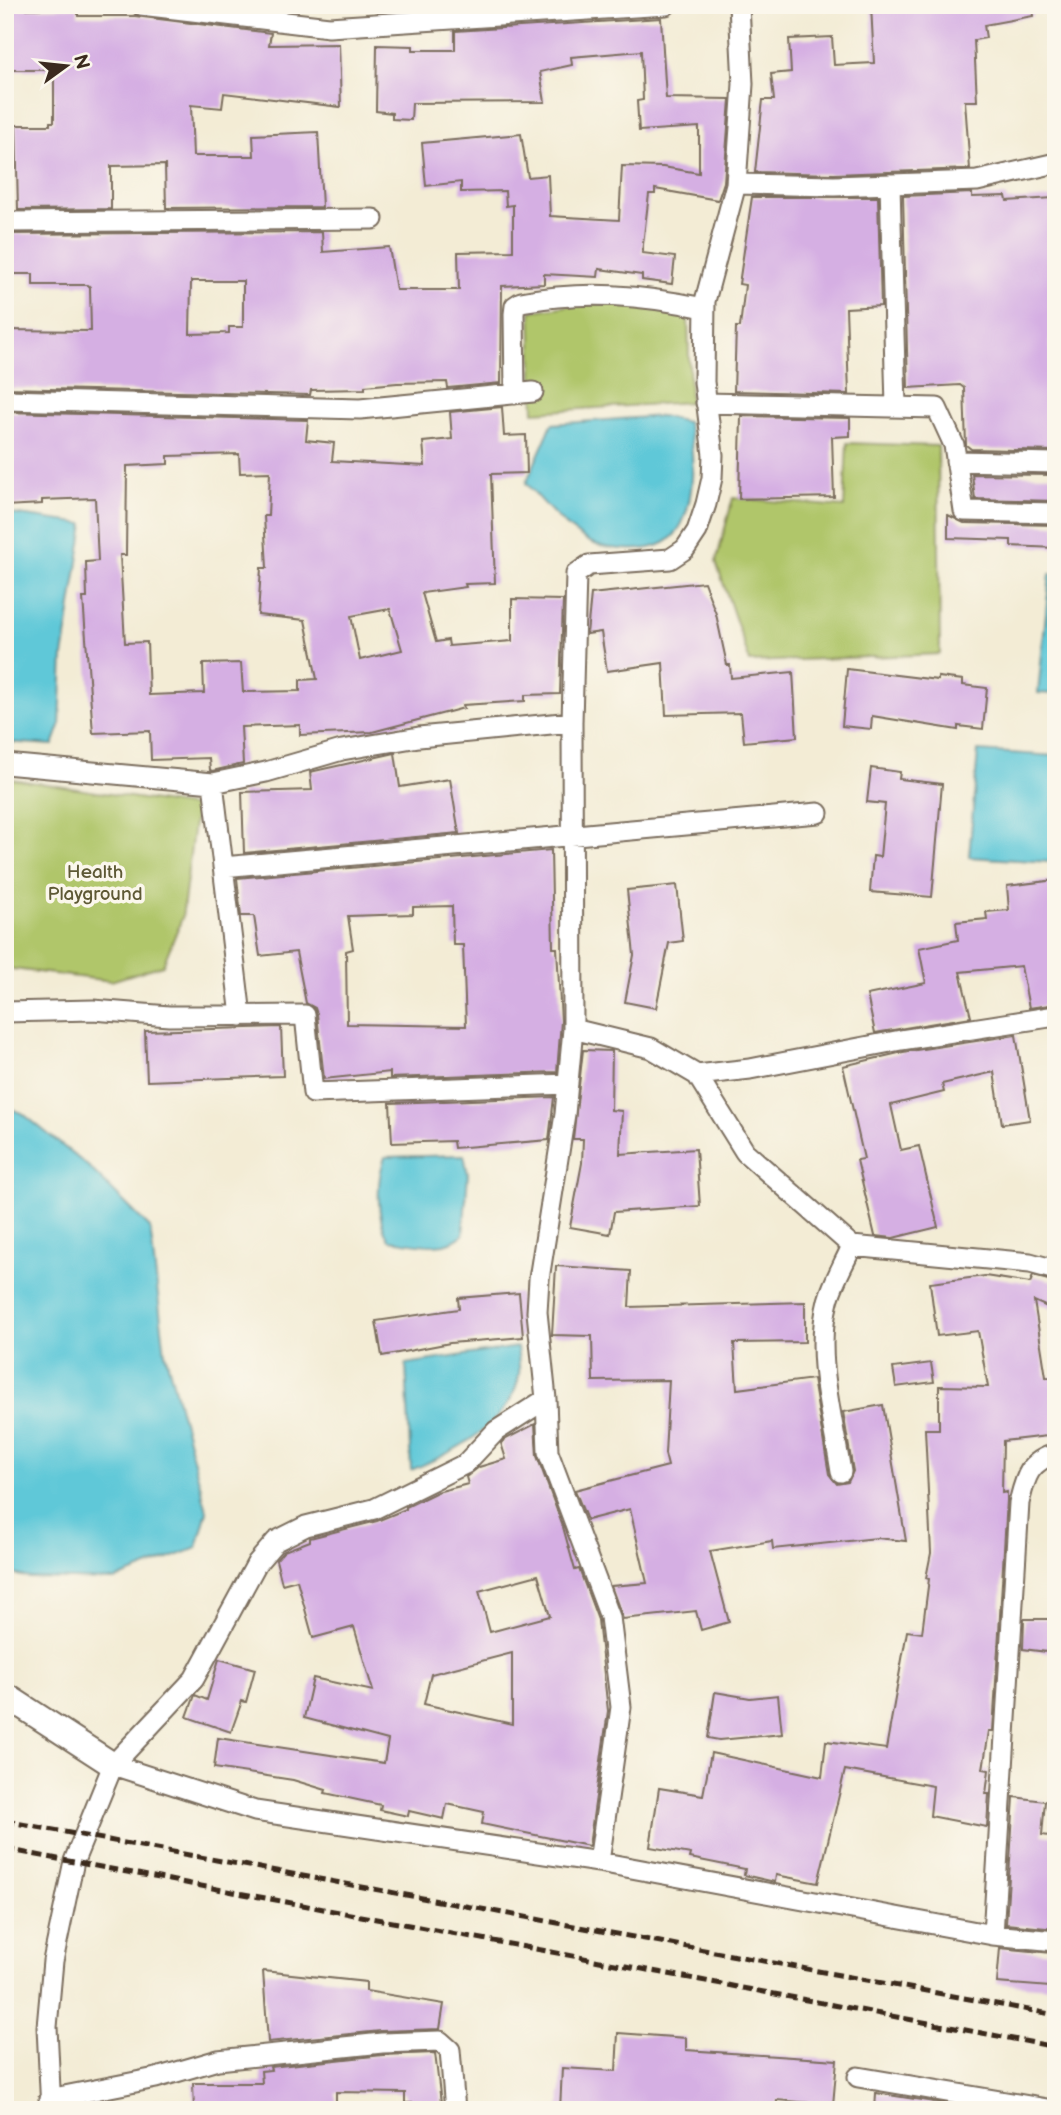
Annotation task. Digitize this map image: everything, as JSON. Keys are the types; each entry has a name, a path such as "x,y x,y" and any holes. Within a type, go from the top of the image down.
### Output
{"street":[{"path":"141,5 328,27 432,13 666,5"},
{"path":"599,1862 621,1707 620,1695 610,1618 548,1452 546,1399 537,1312 539,1279 568,1084 573,1028 572,722 576,574 589,565 670,559 685,549 697,531 712,478 713,455 706,403 704,308 736,184 743,84 739,5"},
{"path":"736,184 977,181 1056,163"},
{"path":"890,184 896,407"},
{"path":"5,222 373,219"},
{"path":"5,400 360,409 524,393 514,314 515,306 521,302 600,293 645,296 704,308"},
{"path":"706,403 937,408 954,445 964,511 1056,513"},
{"path":"956,461 1056,463"},
{"path":"5,764 213,783 266,772 342,750 418,737 572,722"},
{"path":"213,783 241,1016"},
{"path":"223,867 818,813"},
{"path":"5,1012 93,1010 169,1016 305,1015 313,1093 568,1084"},
{"path":"697,1075 750,1069 1056,1016"},
{"path":"573,1028 651,1048 697,1075 745,1152 852,1246 1030,1263 1056,1270"},
{"path":"841,1472 825,1367 825,1330 828,1300 852,1246"},
{"path":"455,2110 450,2050 440,2041 382,2043 218,2060 50,2105 47,2027 53,1961 74,1861 113,1765 194,1679 257,1563 276,1541 306,1526 374,1509 465,1464 496,1432 546,1399"},
{"path":"993,1934 1019,1503 1026,1474 1036,1462 1056,1454"},
{"path":"5,1695 113,1765 255,1811 599,1862 993,1934 1056,1941"},
{"path":"858,2077 1011,2106 1053,2110"}],"green space":[{"path":"589,303 643,305 688,314 690,402 534,412 531,311"},
{"path":"847,443 938,446 940,654 750,662 716,562 733,498 844,507"},
{"name":"Health Playground","path":"5,778 196,807 182,918 163,965 111,981 5,968"}],"water":[{"path":"661,416 687,422 692,451 688,505 675,534 664,543 633,549 605,547 590,542 560,519 526,483 552,424"},
{"path":"5,513 84,524 63,656 60,726 53,745 5,742"},
{"path":"1050,574 1056,574 1056,694 1038,693"},
{"path":"978,751 1056,756 1051,862 969,857"},
{"path":"5,1107 22,1113 90,1168 150,1228 165,1353 207,1511 197,1548 114,1580 30,1578 5,1572"},
{"path":"464,1155 468,1174 463,1234 456,1240 438,1245 389,1240 382,1221 379,1199 380,1177 385,1157"},
{"path":"517,1347 519,1375 505,1408 461,1446 411,1470 406,1364"}],"building":[{"path":"871,5 1032,5 1033,16 984,25 986,38 974,40 977,101 965,101 970,169 834,174 755,172 763,100 774,100 771,74 791,72 789,39 832,37 834,65 874,63"},
{"path":"78,8 78,16 135,16 271,33 269,45 339,44 341,107 224,93 222,108 191,105 193,156 254,156 253,135 318,132 322,207 166,208 165,165 111,166 111,209 18,210 16,125 50,125 50,122 54,122 54,70 5,70 5,9"},
{"path":"661,18 666,98 730,99 724,182 718,200 655,189 655,194 649,194 642,253 675,257 672,284 642,280 642,275 599,269 598,277 544,274 544,284 502,286 501,383 448,388 447,382 397,383 365,386 365,389 311,390 310,395 5,388 5,330 91,331 90,287 33,285 33,274 5,274 5,234 322,232 323,252 389,247 396,290 459,290 458,252 513,251 513,205 506,206 505,191 461,192 461,182 426,186 422,143 521,134 528,177 548,175 550,216 619,220 622,166 663,167 699,173 699,127 639,131 637,101 643,100 641,51 571,57 572,65 540,72 545,102 412,103 411,120 392,119 392,113 376,111 377,45 413,46 413,50 455,50 455,31","holes":["191,281 243,281 243,327 229,327 229,333 190,334"]},
{"path":"972,193 972,197 1006,196 1007,201 1053,198 1056,339 1050,339 1052,405 1056,405 1056,451 971,449 966,445 964,388 960,385 908,388 903,196"},
{"path":"752,197 878,197 881,306 846,308 849,394 734,391 736,327 740,327 745,285 739,284"},
{"path":"502,407 504,436 526,435 527,473 491,474 495,583 465,584 466,587 422,593 436,642 448,640 449,646 512,641 512,599 563,600 560,694 525,695 525,701 463,705 464,708 372,732 300,735 300,725 241,727 243,764 212,771 209,758 151,760 150,731 93,733 83,598 87,598 86,562 98,561 95,498 42,500 42,504 5,506 5,412 308,420 306,440 334,443 332,461 425,466 423,442 452,439 450,412","holes":["239,454 240,473 270,472 268,516 264,516 267,568 261,568 258,615 305,620 317,679 300,680 300,691 243,692 241,663 203,664 204,693 149,695 147,642 125,643 120,555 126,555 127,466 168,464 168,456","390,609 402,650 360,660 351,616"]},
{"path":"741,416 850,418 850,436 832,437 834,497 739,499"},
{"path":"972,474 1056,475 1056,501 975,499"},
{"path":"948,515 964,523 1056,525 1056,548 1011,546 1011,540 948,538"},
{"path":"704,582 716,614 731,678 793,672 797,737 744,742 741,713 666,715 663,663 607,671 601,632 587,634 591,594"},
{"path":"847,669 938,680 938,677 963,680 963,685 987,688 983,729 958,726 958,730 872,716 871,729 842,726"},
{"path":"395,753 400,787 450,779 459,833 244,853 242,792 312,790 310,772"},
{"path":"871,768 900,772 899,779 942,784 932,897 870,892 873,856 880,857 885,804 867,802"},
{"path":"551,850 553,948 557,948 561,1021 557,1072 390,1078 390,1072 324,1079 317,1014 315,1008 306,1003 296,952 260,956 254,916 241,916 237,878","holes":["452,906 453,945 463,945 466,1026 347,1024 346,951 353,949 348,916 413,914 413,907"]},
{"path":"1056,880 1056,951 1052,952 1056,1004 1029,1008 1021,966 960,972 971,1017 875,1033 867,995 926,983 919,948 958,940 956,922 987,919 986,912 1009,910 1007,886"},
{"path":"677,885 683,941 669,943 656,1008 625,1002 634,955 627,890"},
{"path":"281,1027 283,1076 147,1081 145,1031"},
{"path":"1016,1035 1030,1120 1002,1124 994,1072 942,1084 944,1092 891,1105 901,1150 919,1146 938,1227 893,1238 875,1236 857,1160 864,1159 843,1066 903,1052"},
{"path":"583,1050 612,1051 611,1110 622,1111 620,1154 696,1149 700,1206 614,1212 610,1234 570,1227 582,1163 583,1139 573,1139"},
{"path":"554,1097 549,1140 454,1148 453,1141 392,1143 390,1103"},
{"path":"556,1266 631,1271 629,1307 805,1302 805,1342 734,1343 737,1389 813,1379 829,1474 837,1484 848,1482 853,1471 843,1412 883,1405 906,1541 877,1538 773,1549 772,1541 710,1551 729,1622 701,1630 696,1611 623,1619 611,1586 647,1583 630,1509 587,1520 575,1490 668,1466 665,1454 669,1380 593,1381 592,1336 552,1335"},
{"path":"985,1276 1030,1283 1033,1276 1056,1282 1056,1311 1034,1301 1046,1377 1056,1378 1056,1435 1003,1441 1002,1493 1007,1492 1007,1500 993,1731 989,1731 983,1769 989,1770 986,1794 989,1794 987,1827 930,1816 933,1786 845,1770 818,1883 776,1875 775,1882 744,1875 745,1869 690,1858 691,1854 650,1847 659,1788 703,1795 711,1753 822,1777 826,1741 886,1749 907,1631 922,1633 929,1579 926,1578 931,1553 925,1429 939,1429 939,1386 988,1387 978,1331 937,1336 930,1283"},
{"path":"519,1293 523,1337 450,1343 382,1356 376,1321 459,1309 458,1298"},
{"path":"931,1363 934,1382 896,1387 893,1368"},
{"path":"535,1424 537,1456 563,1527 575,1570 579,1569 598,1620 608,1711 589,1846 482,1824 484,1812 447,1804 444,1819 409,1811 408,1816 380,1810 381,1805 325,1793 326,1790 293,1780 214,1768 218,1738 384,1763 388,1740 304,1718 313,1678 373,1691 354,1627 313,1638 297,1580 282,1584 276,1560 284,1551 310,1541 310,1538 377,1521 437,1492 468,1484 466,1477 479,1467 506,1459 501,1443","holes":["538,1575 550,1616 490,1632 479,1591","512,1653 512,1724 424,1704 431,1674"]},
{"path":"1024,1619 1056,1619 1056,1653 1023,1649"},
{"path":"219,1659 255,1669 246,1702 242,1701 231,1732 187,1717 195,1695 207,1700"},
{"path":"715,1692 750,1698 778,1695 782,1734 719,1740 708,1738"},
{"path":"1014,1797 1045,1801 1042,1835 1056,1837 1056,1929 1006,1924"},
{"path":"1000,1948 1052,1953 1050,1987 997,1983"},
{"path":"263,1971 366,1982 366,1991 444,2004 440,2029 381,2031 268,2042"},
{"path":"618,2033 686,2038 686,2050 837,2060 833,2105 777,2100 776,2110 693,2110 642,2105 642,2110 560,2110 562,2068 616,2071"},
{"path":"435,2053 441,2103 405,2103 405,2093 336,2092 336,2110 194,2110 193,2083 262,2083 261,2071 271,2070 270,2067 383,2055"},
{"path":"876,2093 947,2104 947,2110 875,2110"}],"railway":[{"path":"5,1821 1056,2015"},
{"path":"5,1849 1056,2047"}]}
